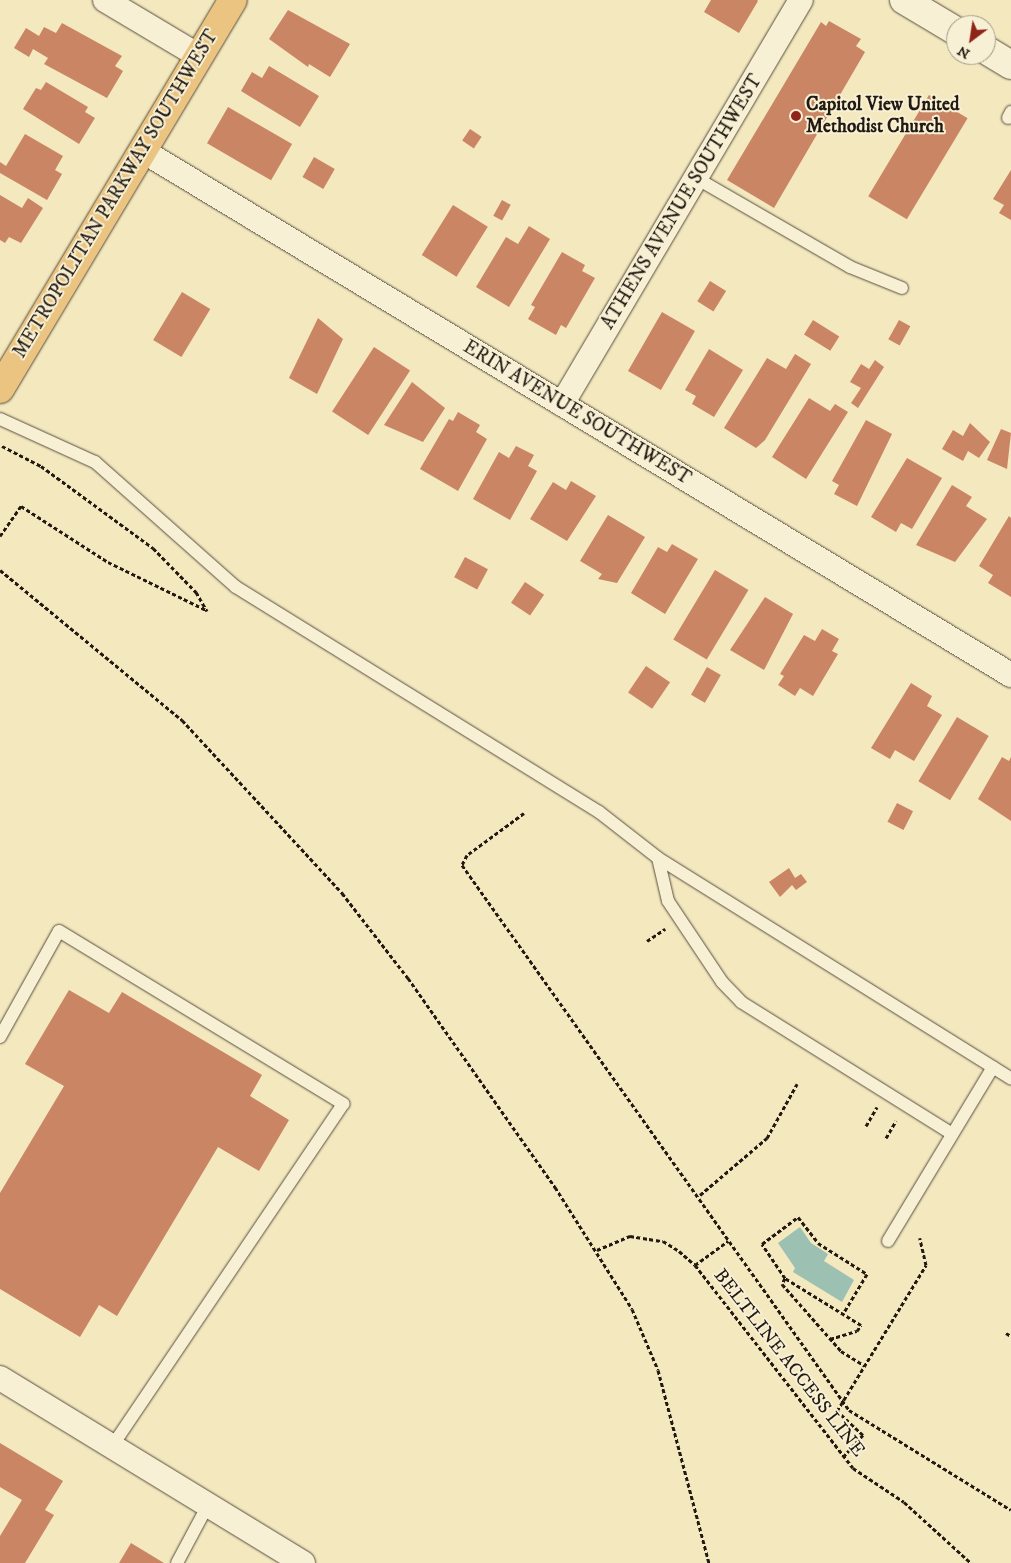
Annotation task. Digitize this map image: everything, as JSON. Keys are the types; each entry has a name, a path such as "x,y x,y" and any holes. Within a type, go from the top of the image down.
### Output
{"main road":[{"name":"METROPOLITAN PARKWAY SOUTHWEST","path":"0,389 232,0"},
{"path":"904,0 946,26"},
{"path":"996,56 1011,65"}],"street":[{"path":"105,0 199,56"},
{"name":"ATHENS AVENUE SOUTHWEST","path":"562,404 801,0"},
{"name":"ERIN AVENUE SOUTHWEST","path":"143,151 1011,675"},
{"path":"0,1378 303,1563"}],"lane":[{"path":"696,178 850,267 902,288"},
{"path":"0,419 95,462 236,587 599,812 658,858 1011,1079"},
{"path":"658,858 668,901 722,982 741,1002 952,1133"},
{"path":"0,1037 59,932 343,1104 112,1447"},
{"path":"888,1240 993,1067"},
{"path":"177,1563 208,1505"}],"path":[{"path":"0,536 21,506 108,562 207,611 196,592 153,548 41,466 2,446"},
{"path":"0,570 182,720 342,893 408,978 597,1250 632,1310 658,1370 709,1563"},
{"path":"524,813 467,855 462,865 700,1195 728,1242 843,1402 858,1417 1011,1510"},
{"path":"647,941 668,927"},
{"path":"700,1195 767,1138 796,1084"},
{"path":"830,1340 857,1331 861,1325 843,1314 786,1278 762,1244 798,1217 818,1242 867,1274 843,1314"},
{"name":"BELTLINE ACCESS LINE","path":"597,1250 630,1236 646,1236 663,1241 695,1265 843,1457 926,1519 971,1563"},
{"path":"843,1457 863,1435 837,1411 926,1265 920,1238"},
{"path":"695,1265 728,1242"},
{"path":"786,1278 782,1284 830,1340 865,1366"},
{"path":"1006,1333 1011,1336"}],"shaded area":[{"path":"800,1227 811,1243 828,1254 824,1261 854,1280 842,1302 793,1272 795,1268 778,1243"}],"building":[{"path":"711,0 758,1 739,33 704,12"},
{"path":"288,10 350,44 330,77 309,64 308,67 269,39"},
{"name":"Capitol View United Methodist Church","path":"829,21 861,39 856,46 865,52 774,208 727,180 821,22 826,26"},
{"path":"62,23 122,56 115,66 123,71 107,98 44,64 48,58 33,49 29,57 14,48 26,28 39,36 44,27 56,33"},
{"path":"269,66 319,96 300,127 241,91 252,72 262,78"},
{"path":"46,82 88,107 85,112 95,118 79,144 23,109 36,88 41,90"},
{"path":"929,95 968,118 907,219 868,196"},
{"path":"228,107 292,144 271,180 207,143"},
{"path":"470,129 482,137 474,148 462,141"},
{"path":"25,134 63,156 55,170 62,174 47,200 0,173 0,162 6,166"},
{"path":"314,157 335,169 323,189 302,177"},
{"path":"1011,170 1011,220 999,213 1004,205 993,199"},
{"path":"0,195 22,208 28,198 43,208 21,243 9,237 5,243 0,240"},
{"path":"502,200 511,205 502,221 493,216"},
{"path":"453,205 488,227 457,277 422,255"},
{"path":"529,226 550,239 509,307 476,287 506,237 518,244"},
{"path":"562,252 585,265 582,271 595,278 566,328 561,325 556,335 528,319 535,307 531,305"},
{"path":"710,281 726,291 713,311 697,301"},
{"path":"182,292 210,309 181,357 153,340"},
{"path":"662,312 695,331 661,390 628,371"},
{"path":"318,318 343,339 317,394 289,378"},
{"path":"813,320 839,336 830,351 804,334"},
{"path":"899,320 910,326 900,346 888,339"},
{"path":"374,347 410,370 368,435 332,412"},
{"path":"709,349 743,370 714,417 692,404 696,396 685,390"},
{"path":"795,354 811,364 765,440 756,448 724,428 767,358 786,369"},
{"path":"875,360 884,367 858,408 851,403 861,388 850,382 861,364 869,369"},
{"path":"412,382 445,408 423,442 384,425"},
{"path":"809,398 830,411 835,404 848,412 806,479 772,457"},
{"path":"458,412 480,425 476,432 487,439 458,491 420,469 449,419 453,421"},
{"path":"866,420 892,434 857,506 834,494 839,485 832,481"},
{"path":"970,423 990,442 979,458 968,451 963,461 942,449 953,430 963,436"},
{"path":"1001,429 1011,433 1007,469 987,460"},
{"path":"516,446 534,455 528,466 537,471 510,520 473,499 499,452 509,458"},
{"path":"907,458 942,478 912,529 901,523 896,532 871,517"},
{"path":"571,481 596,496 567,541 530,519 553,482 566,490"},
{"path":"952,485 972,497 966,506 987,519 955,562 916,545"},
{"path":"608,515 645,537 617,583 598,579 602,574 580,561"},
{"path":"1009,516 1011,518 1011,597 988,583 993,575 979,566"},
{"path":"672,544 698,559 665,614 631,593 658,547 667,552"},
{"path":"465,557 488,569 477,590 454,577"},
{"path":"715,570 748,590 707,660 673,639"},
{"path":"525,582 544,595 530,616 511,603"},
{"path":"765,597 793,614 764,670 730,650"},
{"path":"822,629 839,639 832,651 838,654 813,696 800,688 795,696 778,685 784,676 780,674 804,635 815,641"},
{"path":"646,666 670,682 652,709 628,693"},
{"path":"707,667 721,675 705,703 691,695"},
{"path":"911,683 932,696 927,706 942,715 914,761 895,750 890,759 871,748"},
{"path":"957,717 989,736 950,800 918,781"},
{"path":"1002,757 1009,761 1011,757 1011,821 978,799"},
{"path":"897,803 913,811 904,830 887,822"},
{"path":"789,868 795,878 801,874 807,882 796,890 792,885 780,897 769,882"},
{"path":"69,990 109,1013 122,992 262,1075 250,1096 289,1120 259,1171 218,1147 117,1316 99,1305 80,1337 0,1289 0,1193 64,1086 25,1064"},
{"path":"0,1443 63,1481 45,1510 54,1515 25,1563 0,1563 0,1536 22,1500 0,1487"},
{"path":"131,1543 164,1563 119,1563"}],"place":[{"name":"Capitol View United Methodist Church","path":"796,116"}]}
